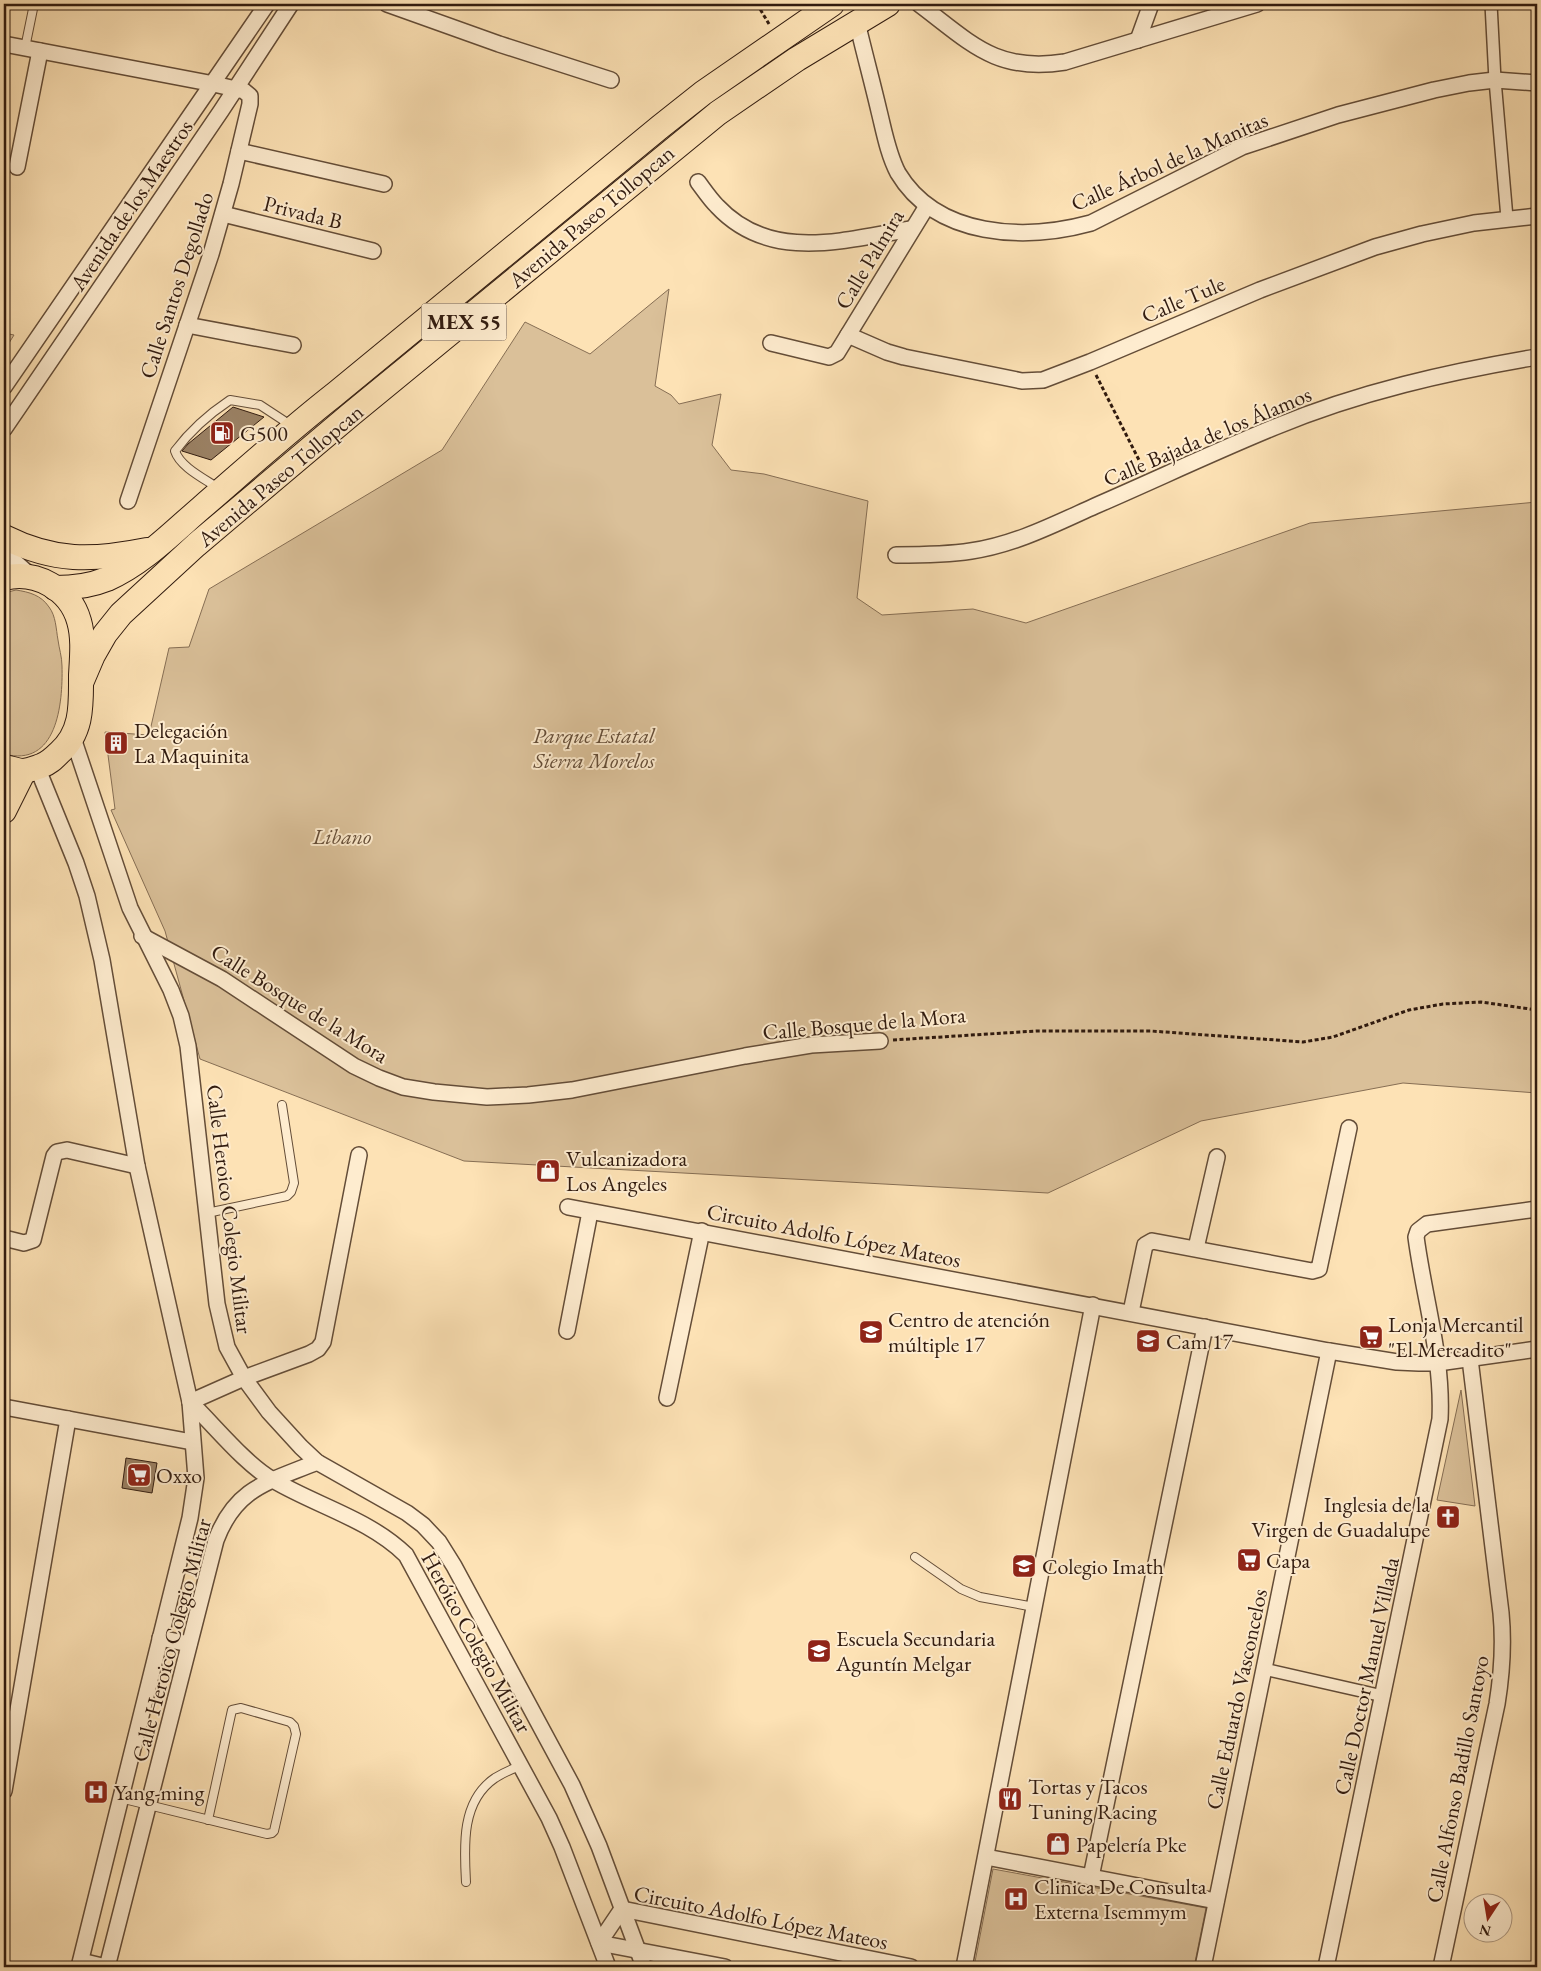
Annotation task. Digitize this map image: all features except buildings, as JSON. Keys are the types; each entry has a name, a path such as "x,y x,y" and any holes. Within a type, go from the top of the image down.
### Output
{"highway":[{"name":"Avenida Paseo Tollopcan","path":"55,588 74,588 106,579 124,570 153,549 294,427 673,116 771,44 832,4"},
{"name":"Avenida Paseo Tollopcan","path":"81,683 93,655 105,634 121,614 196,545 350,415 718,112 797,59 888,4"},
{"path":"4,537 22,546 70,558 103,558 153,549"},
{"path":"4,578 32,577 55,588 65,596 74,608 82,636 81,711 73,738 49,763 22,768 4,811"}],"street":[{"name":"Avenida de los Maestros","path":"4,387 214,84 267,4"},
{"name":"Avenida de los Maestros","path":"4,429 236,89 291,4"},
{"path":"387,4 499,44 611,80"},
{"path":"919,4 980,49 1002,60 1024,65 1043,66 1065,62 1257,4"},
{"path":"1138,40 1151,4"},
{"path":"1491,4 1495,80 1507,218"},
{"name":"Calle Árbol de la Manitas","path":"857,22 887,145 898,172 912,192 927,206 951,220 983,228 1038,233 1065,230 1090,223 1227,155 1278,135 1338,115 1434,90 1495,80 1537,83"},
{"path":"4,44 236,89"},
{"path":"17,167 33,49"},
{"name":"Calle Santos Degollado","path":"128,501 223,214 251,100 248,92 236,89"},
{"path":"239,151 384,184"},
{"path":"698,182 716,206 732,220 751,232 772,240 798,244 825,243 911,229"},
{"name":"Calle Palmira","path":"771,343 829,357 837,354 911,229 927,206"},
{"name":"Privada B","path":"223,214 373,251"},
{"name":"Calle Tule","path":"848,335 873,347 904,357 1022,381 1034,381 1052,377 1260,290 1375,247 1422,234 1474,223 1537,216"},
{"path":"187,325 293,345"},
{"name":"Calle Bajada de los Álamos","path":"896,555 934,555 972,551 1006,543 1047,528 1277,426 1326,408 1440,375 1537,357"},
{"path":"4,552 32,577"},
{"name":"Calle Heroico Colegio Militar","path":"73,738 130,908 142,936 171,990 181,1016 188,1046 220,1322 226,1347 244,1378 281,1426 317,1462 249,1492 233,1506 222,1522 107,1967"},
{"name":"Calle Heroico Colegio Militar","path":"22,768 73,855 96,931 137,1166 190,1402 196,1478 194,1496 80,1964"},
{"name":"Calle Bosque de la Mora","path":"142,936 222,980 354,1066 402,1087 434,1092 487,1097 572,1090 811,1045 880,1041"},
{"path":"1131,1312 1145,1245 1152,1241 1312,1271 1319,1269 1349,1128"},
{"path":"4,1238 24,1243 30,1242 34,1237 53,1160 58,1152 67,1150 137,1166"},
{"path":"190,1402 244,1378 309,1354 318,1349 323,1342 360,1155"},
{"path":"1196,1248 1217,1157"},
{"name":"Circuito Adolfo López Mateos","path":"568,1207 1131,1312 1329,1351 1397,1362 1438,1363 1537,1350"},
{"name":"Calle Doctor Manuel Villada","path":"1326,1967 1437,1440 1441,1403 1438,1363 1416,1243 1418,1231 1427,1224 1537,1209"},
{"path":"567,1331 590,1212"},
{"path":"667,1398 702,1231"},
{"path":"964,1967 1093,1305"},
{"path":"1091,1877 1205,1327"},
{"name":"Calle Eduardo Vasconcelos","path":"1203,1967 1329,1351"},
{"name":"Calle Alfonso Badillo Santoyo","path":"1442,1967 1495,1713 1502,1672 1504,1644 1470,1359"},
{"name":"Heróico Colegio Militar","path":"190,1402 240,1452 273,1480 374,1530 392,1541 406,1555 562,1847 608,1967"},
{"path":"4,1407 192,1442"},
{"path":"4,1791 68,1419"},
{"name":"Heróico Colegio Militar","path":"317,1462 407,1512 423,1525 438,1542 454,1566 572,1785 599,1846 644,1967"},
{"path":"160,1638 189,1644"},
{"path":"1264,1669 1383,1696"},
{"path":"986,1857 1216,1900"},
{"name":"Circuito Adolfo López Mateos","path":"599,1942 622,1909 911,1967"},
{"path":"599,1942 724,1967"},
{"path":"80,1964 107,1967"}],"lane":[{"path":"33,49 34,4"},
{"path":"221,490 177,457 176,451 186,437 200,424 230,400 260,405 294,427"},
{"path":"207,1213 287,1196 291,1192 294,1183 282,1105"},
{"path":"915,1557 961,1589 980,1597 1034,1607"},
{"path":"120,1798 208,1820 267,1834 274,1831 296,1734 294,1726 290,1722 240,1708 232,1710 208,1820"},
{"path":"466,1882 464,1842 468,1817 479,1793 496,1778 520,1766"}],"path":[{"path":"1090,362 1150,482"},
{"name":"Calle Bosque de la Mora","path":"880,1041 1036,1031 1150,1031 1303,1042 1333,1037 1409,1010 1443,1004 1481,1002 1537,1010"}],"green space":[{"name":"Parque Estatal Sierra Morelos","path":"669,289 655,386 671,395 679,404 721,394 712,445 731,470 764,474 868,501 857,598 882,615 973,609 1026,623 1310,523 1537,502 1537,1093 1403,1083 1201,1121 1048,1193 464,1161 200,1059 165,931 111,810 115,809 105,732 149,735 169,648 189,647 209,589 442,450 525,322 590,354"},
{"path":"4,333 14,335 4,351"},
{"path":"16,590 30,593 46,603 53,614 62,659 61,698 53,730 46,742 36,752 22,756 4,754 4,593"},
{"path":"1461,1390 1475,1506 1437,1500"},
{"path":"993,1869 1206,1908 1194,1967 974,1967"}],"place":[{"name":"G500","path":"222,433"},
{"name":"Delegación La Maquinita","path":"116,743"},
{"name":"Vulcanizadora Los Angeles","path":"548,1171"},
{"name":"Centro de atención múltiple 17","path":"871,1332"},
{"name":"Lonja Mercantil \"El Mercadito\"","path":"1371,1337"},
{"name":"Cam 17","path":"1148,1341"},
{"name":"Oxxo","path":"139,1475"},
{"name":"Inglesia de la Virgen de Guadalupe","path":"1448,1517"},
{"name":"Capa","path":"1249,1560"},
{"name":"Colegio Imath","path":"1024,1566"},
{"name":"Escuela Secundaria Aguntín Melgar","path":"819,1651"},
{"name":"Yang-ming","path":"96,1792"},
{"name":"Tortas y Tacos Tuning Racing","path":"1010,1799"},
{"name":"Papelería Pke","path":"1058,1844"},
{"name":"Clinica De Consulta Externa Isemmym","path":"1016,1899"}],"park label":[{"name":"Libano","path":"342,836"}]}
